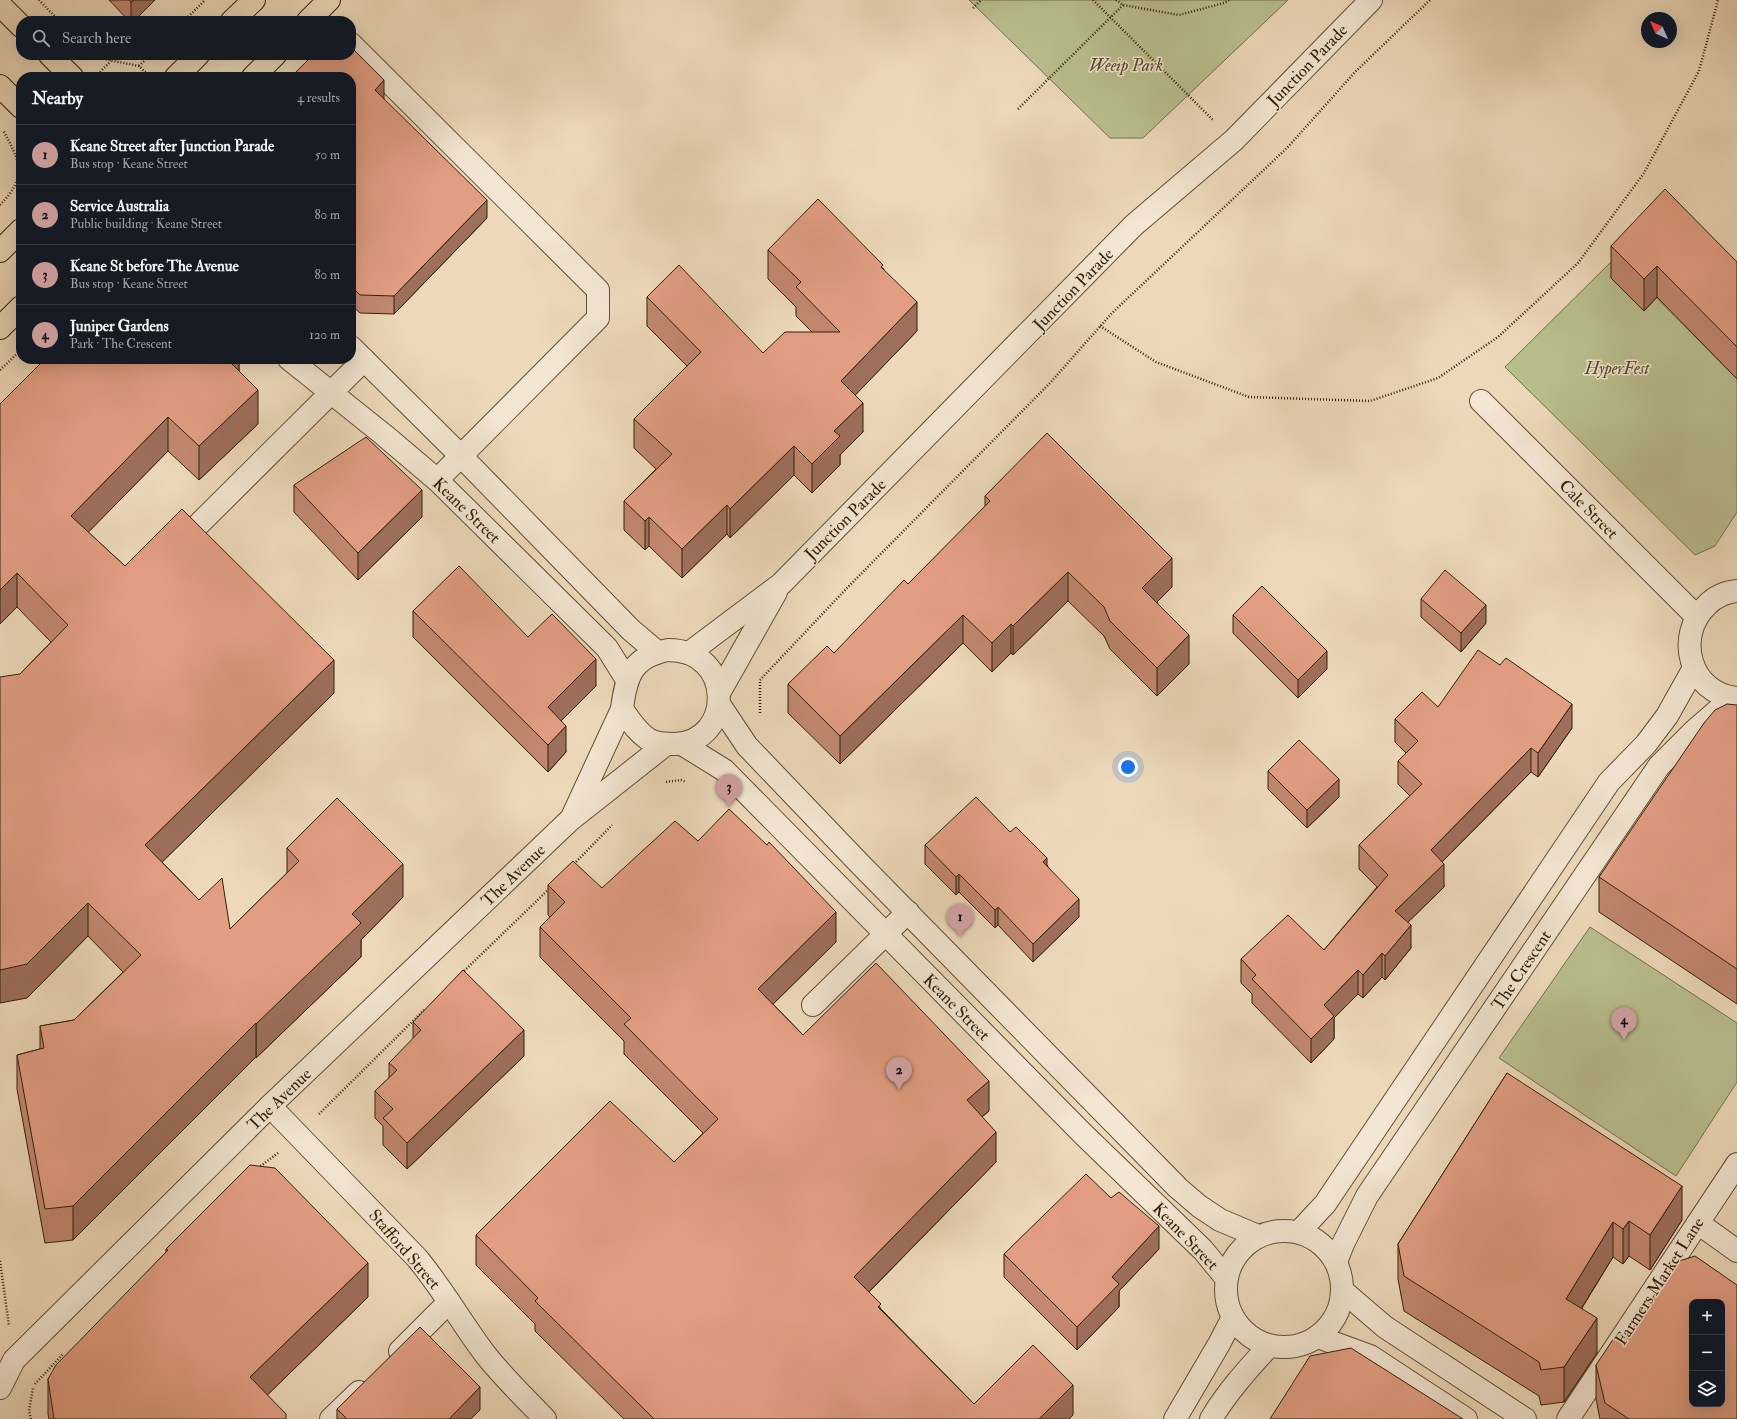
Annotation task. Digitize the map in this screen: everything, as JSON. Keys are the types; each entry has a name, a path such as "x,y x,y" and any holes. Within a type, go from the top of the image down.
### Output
{"main road":[{"path":"237,16 254,0"},
{"path":"0,5 16,21"},
{"path":"55,60 67,72"},
{"path":"181,72 193,60"},
{"path":"258,72 270,60"},
{"path":"0,86 16,102"},
{"path":"0,251 16,235"},
{"path":"0,328 16,312"}],"street":[{"name":"Junction Parade","path":"689,653 781,584 1134,225 1234,140 1371,0"},
{"path":"356,49 598,290 598,318 437,480"},
{"name":"Keane Street","path":"358,353 631,630 657,652"},
{"name":"Keane Street","path":"295,364 437,480 607,648 627,680"},
{"path":"199,524 331,392 350,364"},
{"name":"Cale Street","path":"1481,401 1698,616"},
{"name":"Junction Parade","path":"719,699 781,584"},
{"path":"1735,698 1716,692 1703,682 1694,668 1690,654 1689,639 1693,624 1701,611 1714,598 1737,591"},
{"path":"678,650 689,653 707,665 717,683 719,699 715,718 707,729 696,738 674,744 649,739 635,728 622,709 627,680 632,670 639,662 657,652 678,650"},
{"name":"The Crescent","path":"1299,1232 1325,1204 1609,782 1646,744 1667,716 1694,668"},
{"name":"The Crescent","path":"1336,1262 1343,1244 1367,1196 1659,766 1695,730 1735,698"},
{"name":"Keane Street","path":"719,699 747,746 1178,1188 1199,1206 1220,1220 1258,1236"},
{"name":"The Avenue","path":"570,820 622,709"},
{"name":"Keane Street","path":"674,744 724,770 1083,1134 1203,1250 1226,1278"},
{"name":"The Avenue","path":"0,1388 14,1360 270,1106 570,820 674,744"},
{"path":"813,1005 908,912"},
{"name":"Stafford Street","path":"270,1106 417,1258 485,1354 508,1381 545,1419"},
{"name":"Farmers Market Lane","path":"1568,1419 1737,1164"},
{"path":"1698,1223 1737,1251"},
{"path":"1285,1230 1299,1232 1314,1238 1327,1249 1336,1262 1341,1276 1343,1291 1336,1317 1328,1328 1318,1337 1302,1345 1286,1348 1269,1346 1254,1340 1242,1330 1232,1317 1227,1305 1225,1292 1226,1278 1232,1261 1243,1246 1258,1236 1285,1230"},
{"path":"1343,1291 1385,1327 1525,1419"},
{"path":"331,1419 449,1302"},
{"path":"1175,1419 1219,1344 1232,1317"},
{"path":"1318,1337 1370,1356 1466,1419"},
{"path":"1212,1419 1219,1406 1269,1346"}],"path":[{"path":"38,0 54,16"},
{"path":"189,16 205,0"},
{"path":"973,8 981,0"},
{"path":"1093,0 1217,123"},
{"path":"1116,0 1123,4 1179,15 1229,0"},
{"path":"742,738 760,719 760,680 846,589 1051,382 1112,313 1288,147 1355,72 1430,0"},
{"path":"1100,326 1156,362 1249,397 1370,401 1438,378 1498,337 1578,263 1644,173 1688,92 1699,71 1718,0"},
{"path":"1018,109 1123,4"},
{"path":"107,60 139,66 145,72"},
{"path":"139,66 145,60"},
{"path":"100,72 111,61"},
{"path":"0,126 16,157"},
{"path":"0,205 16,187"},
{"path":"0,370 16,355"},
{"path":"659,783 681,780 698,786 716,766"},
{"path":"571,867 614,823"},
{"path":"458,977 554,884"},
{"path":"319,1114 424,1010"},
{"path":"254,1171 272,1157 283,1151"},
{"path":"0,1262 14,1360"},
{"path":"31,1419 29,1411 33,1386 64,1353"}],"green space":[{"name":"Weeip Park","path":"969,0 1288,0 1143,138 1110,138"},
{"name":"HyperFest","path":"1616,257 1737,379 1737,512 1715,546 1695,555 1505,367"},
{"path":"1590,927 1737,1023 1737,1082 1676,1176 1499,1058"}],"building":[{"path":"356,52 384,80 375,90 487,200 394,296 360,295 356,291 356,72 296,72 308,60 356,60"},
{"path":"1665,189 1737,262 1737,347 1657,266 1644,279 1611,246"},
{"path":"818,199 883,265 881,267 917,302 841,381 863,403 834,431 840,436 812,464 794,446 730,509 727,505 682,549 649,517 645,521 624,501 672,454 634,419 701,352 647,297 679,265 763,353 785,332 840,332 796,287 801,282 768,250"},
{"path":"40,364 232,364 258,390 199,446 168,417 71,516 125,566 182,509 334,660 145,845 199,900 222,878 230,929 299,861 287,848 337,798 403,864 352,914 361,923 256,1023 73,1206 45,1209 17,1055 44,1048 40,1026 74,1020 141,955 88,903 27,964 0,970 0,677 20,674 68,625 17,573 0,590 0,404"},
{"path":"1047,433 1172,558 1142,588 1189,635 1157,668 1110,621 1104,607 1068,572 1013,626 1011,624 992,643 963,615 840,736 788,684 827,646 834,653 904,580 908,584 990,501 985,496"},
{"path":"366,437 422,490 358,553 294,485"},
{"path":"459,566 528,637 552,614 596,659 548,707 566,726 548,745 413,611"},
{"path":"1445,570 1486,605 1461,633 1421,599"},
{"path":"1262,586 1327,651 1298,680 1233,615"},
{"path":"1478,650 1500,665 1506,658 1572,704 1538,753 1531,748 1431,850 1444,864 1395,911 1411,925 1385,956 1382,953 1363,975 1358,970 1324,1005 1334,1016 1311,1039 1252,979 1256,975 1241,959 1288,915 1324,950 1388,875 1359,845 1422,784 1398,761 1418,741 1395,719 1422,692 1438,707"},
{"path":"1727,704 1737,705 1737,969 1599,877 1704,723 1715,710"},
{"path":"1299,740 1339,779 1307,810 1268,771"},
{"path":"976,797 1010,832 1016,827 1047,858 1043,862 1079,899 1033,944 998,907 995,910 959,874 956,877 925,845"},
{"path":"729,809 767,845 769,842 836,912 758,989 803,1035 876,963 989,1081 967,1100 996,1132 854,1277 881,1304 878,1307 974,1404 1033,1345 1073,1385 1039,1419 654,1419 535,1301 538,1298 476,1235 610,1101 674,1162 718,1119 624,1024 631,1018 540,927 565,902 548,885 573,861 602,888 675,821 698,841"},
{"path":"463,970 524,1030 407,1143 383,1118 393,1109 375,1091 397,1070 389,1063 421,1030 413,1022"},
{"path":"1507,1073 1682,1186 1650,1235 1629,1221 1623,1229 1613,1222 1566,1299 1597,1318 1564,1367 1541,1370 1539,1362 1404,1276 1398,1244"},
{"path":"250,1165 275,1168 368,1263 250,1377 286,1414 286,1419 54,1419 48,1379 56,1365 168,1250 166,1249"},
{"path":"1086,1174 1111,1198 1119,1192 1159,1226 1112,1277 1119,1284 1077,1327 1004,1254"},
{"path":"1695,1256 1737,1285 1737,1419 1629,1419 1605,1403 1596,1365 1618,1332 1627,1337 1676,1262"},
{"path":"420,1327 480,1387 449,1419 347,1419 337,1409"},
{"path":"1351,1348 1463,1419 1270,1419 1310,1356"}],"place":[{"name":"Keane St before The Avenue","path":"729,807"},
{"name":"Keane Street after Junction Parade","path":"960,937"},
{"name":"Juniper Gardens","path":"1624,1040"},
{"name":"Service Australia","path":"899,1090"}]}
